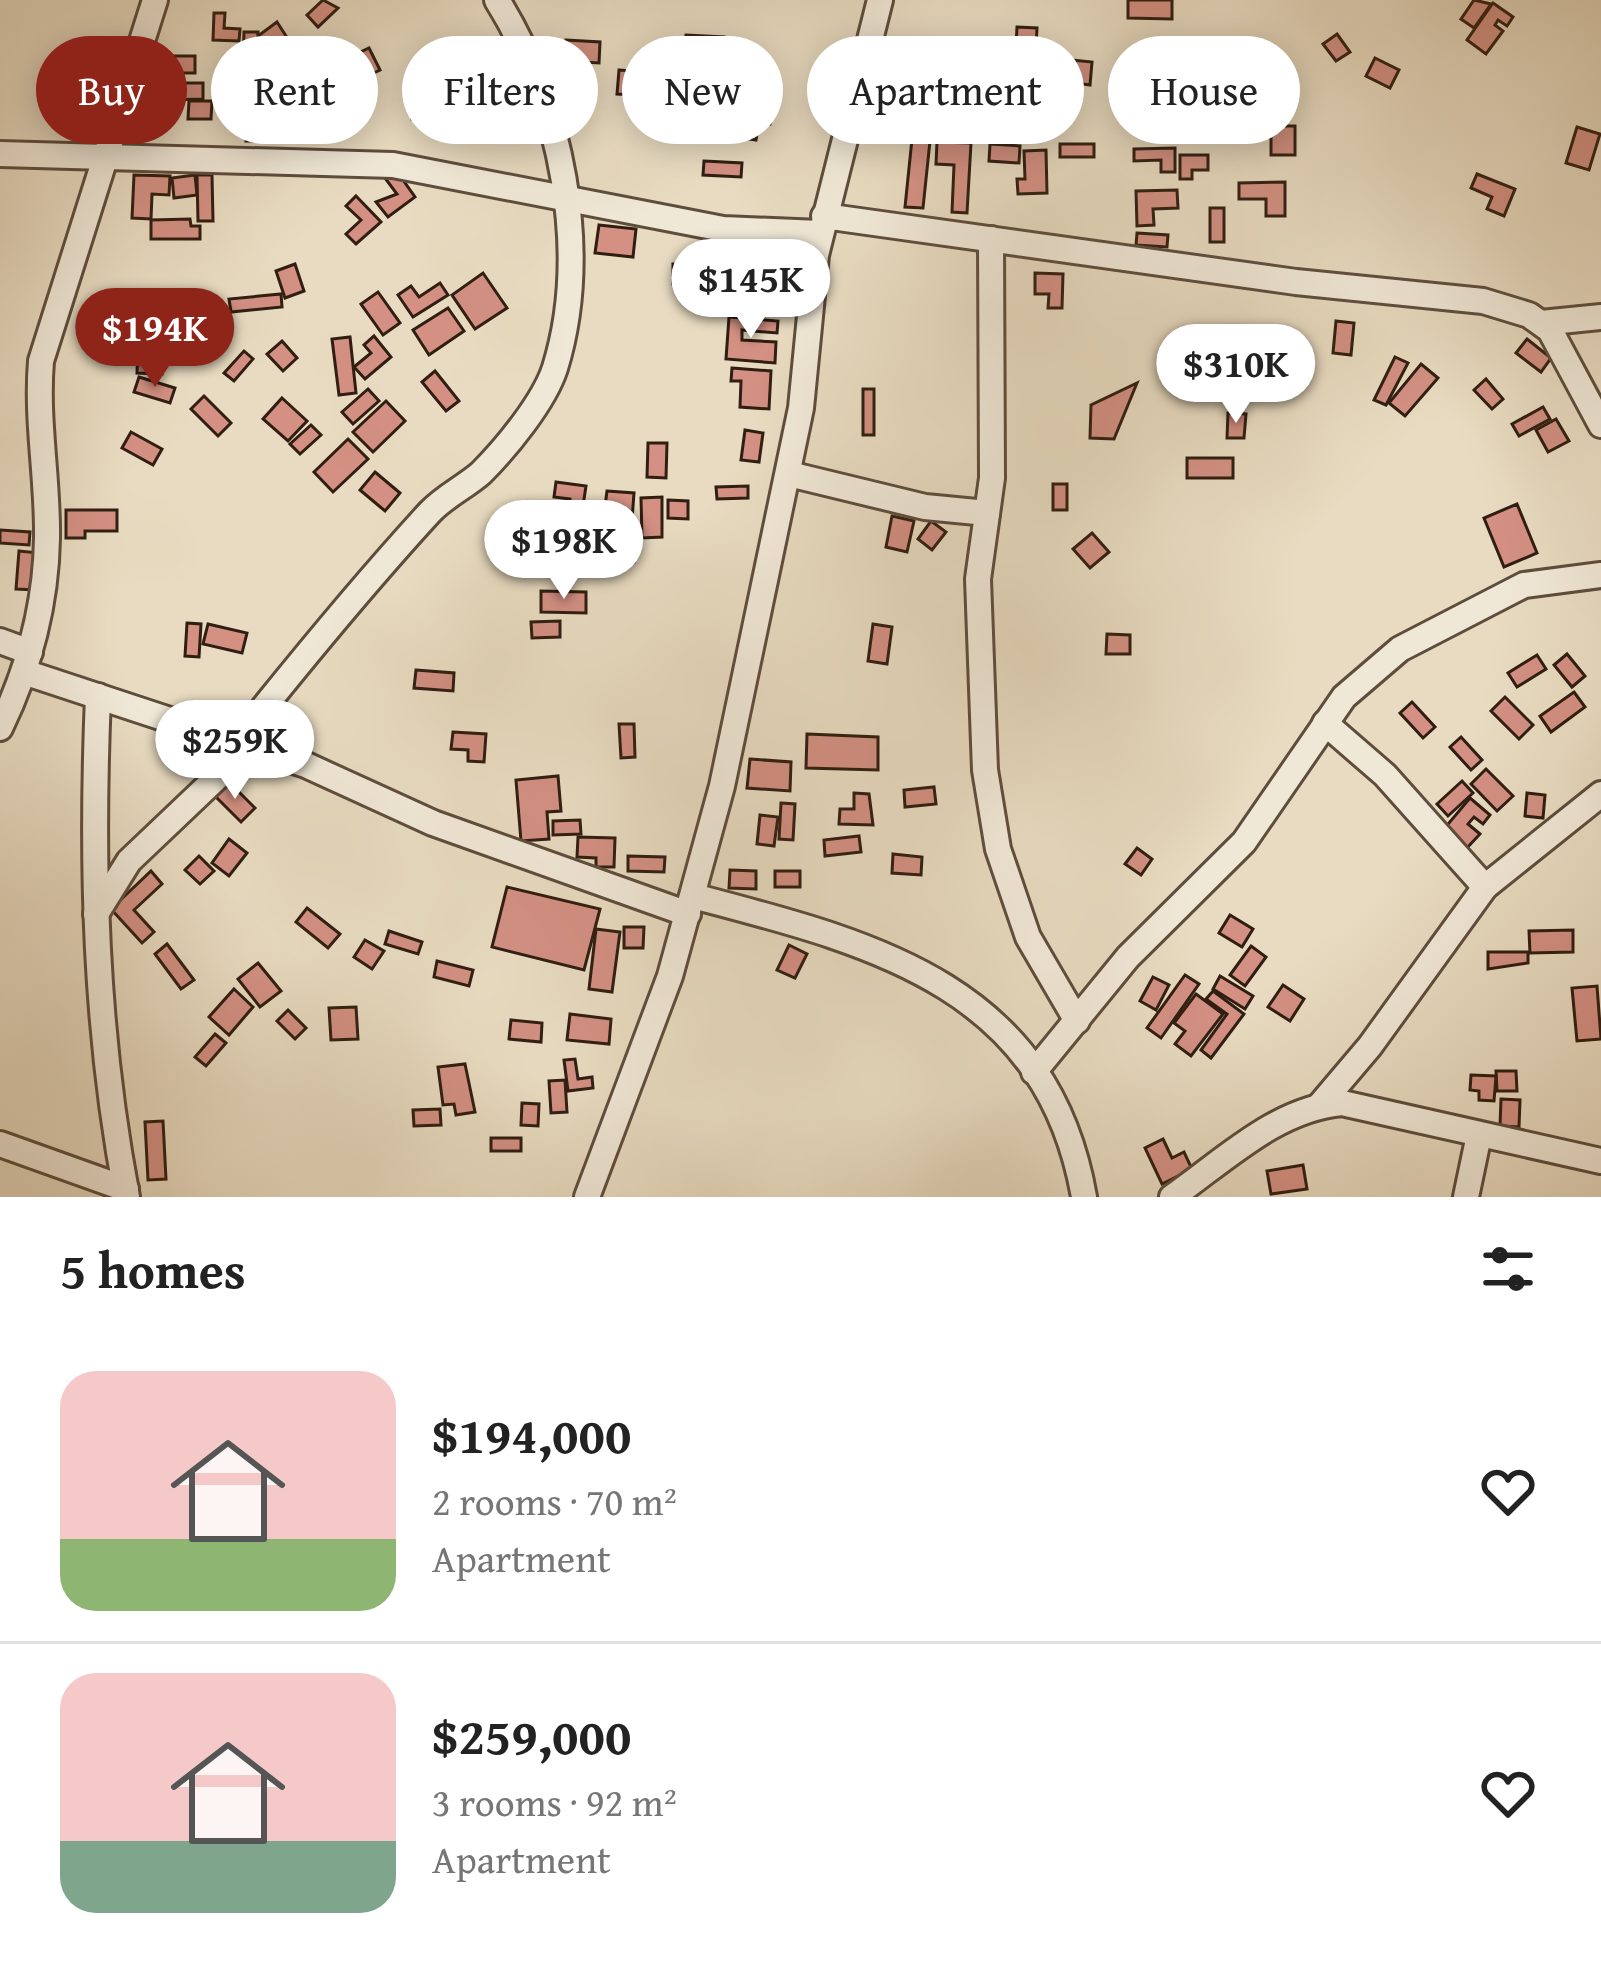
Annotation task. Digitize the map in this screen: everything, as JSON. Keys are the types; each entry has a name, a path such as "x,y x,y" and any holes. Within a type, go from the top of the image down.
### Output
{"street":[{"path":"0,728 27,662 47,541 37,406 41,361 154,0"},
{"path":"94,916 129,861 243,744 317,635 435,506 481,472 554,371 570,252 570,199 541,88 497,0"},
{"path":"587,1197 691,905 789,474 822,225 880,0"},
{"path":"0,154 393,166 723,229 822,225 991,239 1296,282 1483,301 1540,323 1601,317"},
{"path":"991,239 992,478 978,579 978,679 998,849 1028,937 1077,1021"},
{"path":"1540,323 1567,356 1601,425"},
{"path":"789,474 925,506 987,513"},
{"path":"1034,1072 1128,957 1244,842 1344,697 1400,649 1469,611 1524,585 1601,575"},
{"path":"0,641 27,662 98,696 306,765 433,823 691,905 863,944 939,978 1000,1028 1048,1090 1078,1166 1084,1197"},
{"path":"0,1144 126,1193 96,975 98,696"},
{"path":"1325,723 1384,776 1485,887"},
{"path":"1320,1105 1370,1046 1485,887 1601,794"},
{"path":"1172,1197 1276,1123 1320,1105 1342,1103 1601,1161"},
{"path":"1466,1197 1479,1135"}],"building":[{"path":"323,0 338,8 318,27 307,15"},
{"path":"1128,0 1172,0 1172,19 1128,18"},
{"path":"1474,0 1491,4 1474,28 1461,19"},
{"path":"1493,3 1513,17 1507,26 1498,20 1495,25 1503,31 1486,54 1467,40"},
{"path":"214,13 225,13 224,28 240,29 239,36 213,36"},
{"path":"277,22 286,36 258,36"},
{"path":"1017,27 1037,28 1037,36 1017,36"},
{"path":"1337,34 1350,52 1336,61 1323,44"},
{"path":"187,56 195,56 195,73 187,73"},
{"path":"1375,58 1399,70 1390,88 1366,76"},
{"path":"1084,61 1092,62 1090,85 1084,84"},
{"path":"619,70 622,70 622,94 617,94"},
{"path":"187,83 203,83 203,99 187,99"},
{"path":"189,101 211,101 211,119 188,119"},
{"path":"1577,127 1600,134 1589,170 1566,163"},
{"path":"911,144 930,144 923,208 905,207"},
{"path":"937,144 971,144 967,213 952,212 954,165 936,164"},
{"path":"990,144 1020,146 1019,163 989,161"},
{"path":"1060,144 1094,144 1094,157 1060,157"},
{"path":"1271,144 1295,144 1295,155 1271,155"},
{"path":"1175,148 1175,172 1161,172 1161,160 1134,161 1134,149"},
{"path":"1046,150 1047,193 1018,194 1017,179 1025,179 1024,151"},
{"path":"1180,155 1208,155 1208,170 1192,170 1192,179 1180,179"},
{"path":"704,161 742,163 741,177 703,175"},
{"path":"393,166 415,197 388,217 376,202 397,194 382,174"},
{"path":"1477,174 1515,189 1504,216 1487,209 1492,197 1471,188"},
{"path":"134,175 170,176 169,195 152,194 151,219 132,218"},
{"path":"195,175 197,195 174,198 172,178"},
{"path":"197,175 212,175 213,221 198,221"},
{"path":"1285,182 1285,216 1266,216 1266,199 1239,199 1239,183"},
{"path":"1177,190 1178,208 1153,209 1154,225 1137,226 1136,191"},
{"path":"356,196 381,222 356,244 346,234 361,220 346,206"},
{"path":"1210,208 1224,208 1224,242 1210,242"},
{"path":"190,219 191,226 200,226 200,239 151,239 151,220"},
{"path":"599,225 636,229 633,257 595,253"},
{"path":"1137,233 1168,235 1167,247 1136,245"},
{"path":"295,264 304,291 285,298 276,271"},
{"path":"673,264 725,264 725,312 704,312 704,284 673,284"},
{"path":"483,273 507,308 475,329 452,295"},
{"path":"1035,273 1063,274 1062,308 1048,308 1049,294 1035,294"},
{"path":"440,283 448,295 413,317 398,295 411,286 419,297"},
{"path":"378,292 400,323 383,335 361,304"},
{"path":"281,294 282,307 231,312 229,299"},
{"path":"448,308 464,331 429,355 413,330"},
{"path":"729,317 778,321 777,333 742,330 742,340 776,342 775,363 726,359"},
{"path":"1336,321 1354,323 1351,355 1333,353"},
{"path":"374,336 391,357 365,379 354,367 371,353 364,345"},
{"path":"350,337 356,393 339,395 332,339"},
{"path":"1527,339 1551,358 1541,372 1516,353"},
{"path":"282,341 297,358 283,371 267,354"},
{"path":"138,345 163,347 162,374 137,373"},
{"path":"244,351 253,359 234,381 224,373"},
{"path":"1395,357 1408,363 1386,405 1374,400"},
{"path":"1421,364 1438,378 1405,416 1389,403"},
{"path":"732,368 771,371 769,409 740,407 741,381 731,381"},
{"path":"435,371 459,401 446,411 422,382"},
{"path":"139,377 175,388 170,403 134,392"},
{"path":"1486,379 1503,399 1492,409 1474,390"},
{"path":"1137,383 1114,439 1090,438 1091,405"},
{"path":"368,389 379,401 353,424 342,412"},
{"path":"863,389 874,389 874,435 863,435"},
{"path":"204,396 231,423 218,436 191,409"},
{"path":"282,398 307,421 288,441 263,419"},
{"path":"386,401 405,421 373,452 353,432"},
{"path":"1543,407 1550,419 1519,436 1512,424"},
{"path":"1228,413 1246,414 1244,438 1227,438"},
{"path":"1556,419 1569,441 1548,452 1536,430"},
{"path":"311,425 321,435 300,454 290,444"},
{"path":"745,430 763,433 759,462 741,460"},
{"path":"131,432 162,449 153,465 122,448"},
{"path":"348,439 368,459 333,492 314,472"},
{"path":"648,443 667,443 666,478 647,477"},
{"path":"1187,458 1233,458 1233,478 1187,478"},
{"path":"375,472 400,493 385,511 360,490"},
{"path":"556,482 586,486 581,519 567,517 570,499 554,497"},
{"path":"1053,484 1067,484 1067,510 1053,510"},
{"path":"748,486 748,498 717,499 716,487"},
{"path":"607,491 634,493 632,520 617,519 619,507 605,506"},
{"path":"662,497 662,537 642,538 641,498"},
{"path":"668,500 688,501 688,519 668,518"},
{"path":"1517,504 1537,553 1504,567 1484,518"},
{"path":"66,510 117,510 117,531 85,531 85,538 66,538"},
{"path":"892,516 914,521 907,552 886,547"},
{"path":"931,521 946,532 932,550 918,539"},
{"path":"541,528 577,531 574,557 538,553"},
{"path":"0,530 30,532 29,545 0,543"},
{"path":"589,532 606,532 605,545 635,547 634,562 587,560"},
{"path":"1092,533 1109,552 1090,568 1073,549"},
{"path":"19,551 39,553 36,590 16,589"},
{"path":"541,591 586,592 586,613 541,612"},
{"path":"560,621 560,637 532,638 531,622"},
{"path":"187,623 201,624 199,657 185,656"},
{"path":"208,624 247,633 242,653 203,644"},
{"path":"873,624 892,627 887,664 868,661"},
{"path":"1107,634 1130,635 1130,654 1106,654"},
{"path":"1567,654 1585,676 1572,687 1554,665"},
{"path":"1537,655 1546,669 1517,687 1508,673"},
{"path":"416,670 454,673 453,691 414,688"},
{"path":"1574,692 1585,707 1551,732 1540,716"},
{"path":"1505,697 1533,725 1519,739 1491,711"},
{"path":"1412,702 1435,727 1423,738 1400,713"},
{"path":"619,724 634,724 635,757 621,758"},
{"path":"453,732 486,734 484,762 468,761 468,750 451,749"},
{"path":"807,734 878,737 878,770 806,768"},
{"path":"1461,737 1482,760 1471,770 1450,747"},
{"path":"750,759 791,762 790,791 747,788"},
{"path":"1486,769 1513,796 1497,811 1471,784"},
{"path":"558,776 561,811 547,812 549,839 521,841 516,780"},
{"path":"1462,781 1473,793 1448,816 1437,804"},
{"path":"229,782 255,808 241,822 215,796"},
{"path":"934,787 936,804 905,807 904,790"},
{"path":"854,793 869,794 873,825 839,824 840,809 854,809"},
{"path":"1527,793 1545,795 1543,818 1525,816"},
{"path":"1470,798 1490,815 1483,824 1474,817 1468,824 1480,834 1466,849 1443,830"},
{"path":"781,803 795,804 793,840 779,839"},
{"path":"760,815 778,817 774,846 757,844"},
{"path":"580,820 581,834 553,835 553,821"},
{"path":"859,836 861,852 825,856 824,840"},
{"path":"578,837 615,838 614,867 596,867 596,858 577,857"},
{"path":"229,839 247,853 229,876 212,863"},
{"path":"1137,848 1152,859 1141,875 1125,864"},
{"path":"893,854 922,857 921,875 892,873"},
{"path":"199,856 214,871 200,884 185,870"},
{"path":"628,856 665,857 664,872 628,871"},
{"path":"730,870 756,871 756,889 729,888"},
{"path":"151,871 162,884 134,910 154,932 142,943 111,909"},
{"path":"775,871 800,871 800,887 775,887"},
{"path":"507,887 600,909 584,970 492,947"},
{"path":"307,908 340,934 328,948 296,922"},
{"path":"1230,915 1253,929 1242,947 1219,933"},
{"path":"624,927 644,927 643,948 624,948"},
{"path":"596,929 620,932 612,992 589,989"},
{"path":"1573,930 1573,952 1530,953 1529,931"},
{"path":"389,931 422,942 418,954 385,944"},
{"path":"365,940 384,951 372,969 354,957"},
{"path":"167,944 194,980 181,989 155,954"},
{"path":"789,945 807,954 795,978 777,970"},
{"path":"1251,946 1266,957 1245,986 1230,975"},
{"path":"1488,952 1528,952 1528,963 1488,969"},
{"path":"437,961 473,970 469,986 434,977"},
{"path":"258,963 281,991 260,1007 238,979"},
{"path":"1185,975 1199,984 1161,1038 1147,1028"},
{"path":"1220,976 1253,996 1245,1009 1213,989"},
{"path":"1153,977 1169,985 1156,1010 1140,1001"},
{"path":"1283,985 1304,999 1290,1021 1268,1007"},
{"path":"1597,986 1601,1039 1577,1041 1572,988"},
{"path":"234,989 253,1007 229,1035 209,1017"},
{"path":"1213,991 1244,1014 1211,1058 1201,1050 1227,1014 1206,999"},
{"path":"1196,994 1223,1014 1191,1056 1175,1044 1185,1031 1174,1023"},
{"path":"356,1007 358,1039 331,1040 329,1008"},
{"path":"288,1010 306,1028 295,1039 277,1021"},
{"path":"570,1014 611,1019 609,1044 567,1040"},
{"path":"511,1020 542,1023 541,1042 509,1039"},
{"path":"215,1034 226,1043 206,1066 195,1057"},
{"path":"575,1059 578,1079 592,1077 593,1088 568,1091 564,1060"},
{"path":"465,1064 475,1112 456,1115 454,1104 443,1105 438,1067"},
{"path":"1496,1071 1516,1071 1517,1091 1497,1091"},
{"path":"1471,1075 1496,1076 1494,1101 1479,1100 1479,1091 1470,1090"},
{"path":"565,1080 567,1112 551,1113 549,1081"},
{"path":"1501,1099 1520,1100 1519,1127 1500,1126"},
{"path":"522,1103 539,1104 538,1126 521,1125"},
{"path":"440,1109 441,1125 414,1126 413,1110"},
{"path":"163,1121 166,1179 148,1180 145,1122"},
{"path":"491,1138 521,1138 521,1151 491,1151"},
{"path":"1163,1139 1172,1158 1184,1152 1192,1169 1162,1184 1145,1148"},
{"path":"1303,1165 1307,1189 1271,1194 1267,1171"}]}
